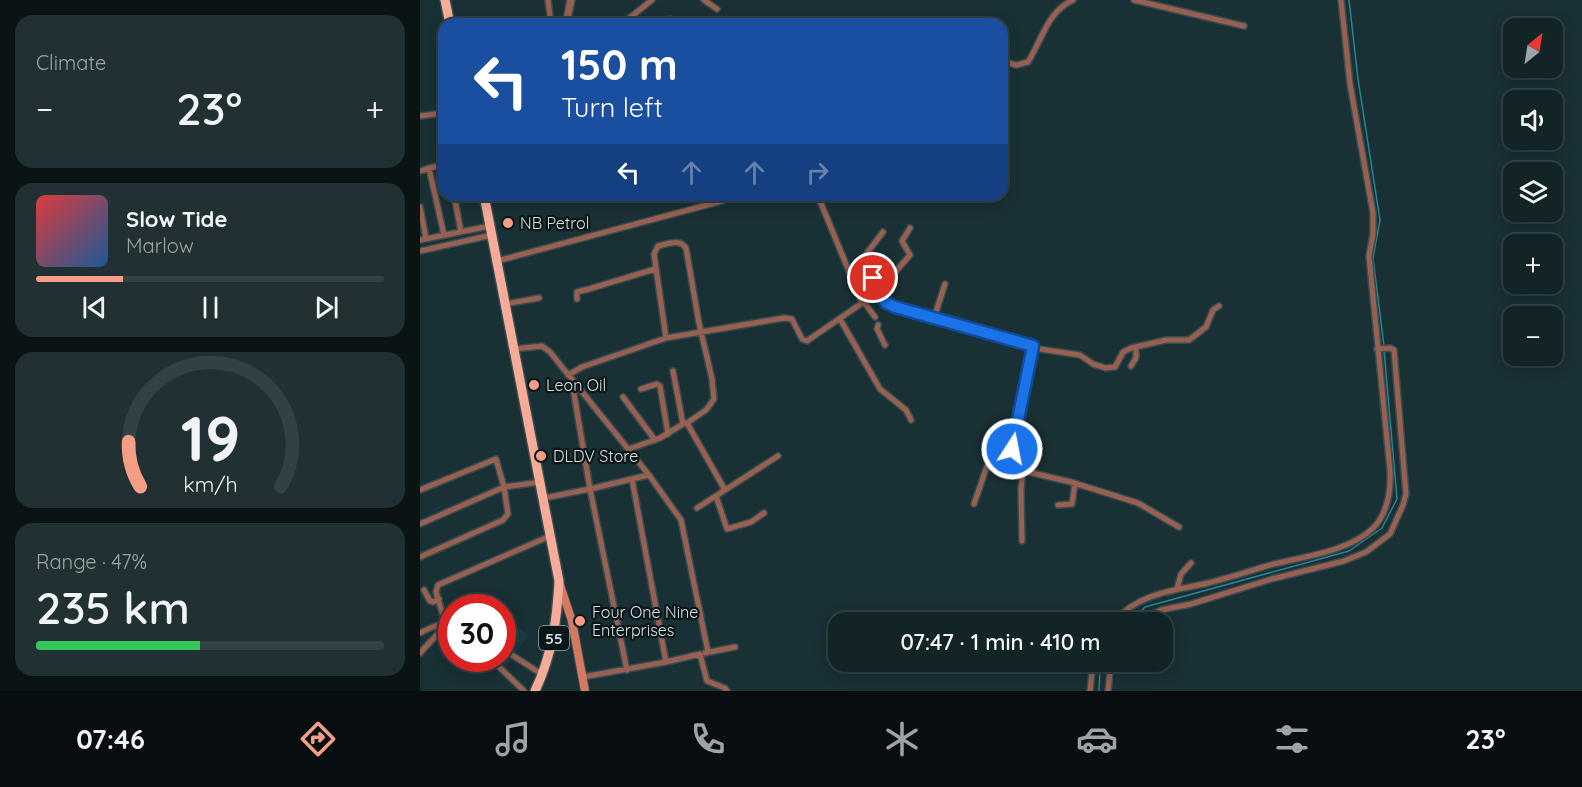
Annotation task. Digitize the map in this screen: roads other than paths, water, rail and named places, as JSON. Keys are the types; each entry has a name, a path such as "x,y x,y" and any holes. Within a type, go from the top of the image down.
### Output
{"highway":[{"path":"445,0 449,18"},
{"name":"55","path":"485,201 559,581 558,612 553,644 535,691"}],"main road":[{"path":"559,581 572,621 585,691"}],"street":[{"path":"548,0 550,18"},
{"path":"567,18 571,0"},
{"path":"630,18 652,0"},
{"path":"704,0 717,9"},
{"path":"1008,63 1016,65 1028,62 1052,15 1073,0"},
{"path":"1134,0 1244,26"},
{"path":"1126,612 1138,602 1161,592 1234,576 1332,550 1357,540 1373,528 1388,502 1391,480 1369,256 1373,234 1373,213 1350,84 1341,0"},
{"path":"420,116 438,114"},
{"path":"420,171 438,166"},
{"path":"429,168 444,235"},
{"path":"455,201 461,232"},
{"path":"497,261 722,201"},
{"path":"820,201 863,303 875,316"},
{"path":"420,207 423,239 461,232 491,231"},
{"path":"570,377 582,367 666,338 789,318 794,321 802,339 807,341 879,291 910,255 902,241 910,228"},
{"path":"420,251 491,231"},
{"path":"883,232 864,257 866,266 885,302 895,307 1031,344 1033,348 1080,355 1093,364 1106,368 1115,367 1122,352 1131,348 1166,340 1190,340 1206,327 1213,310 1219,306"},
{"path":"629,449 668,434 706,410 714,399 685,245 676,242 658,246 654,254 666,338"},
{"path":"577,299 576,295 579,290 589,289 655,268"},
{"path":"934,318 945,284"},
{"path":"505,304 539,298"},
{"path":"840,319 880,389 906,410 911,420"},
{"path":"879,325 877,329 885,345"},
{"path":"514,349 542,346 550,352 629,449 681,520 708,652"},
{"path":"1009,466 1033,348"},
{"path":"1131,366 1136,358 1136,348"},
{"path":"1157,612 1344,561 1365,552 1390,534 1406,494 1394,350 1379,349"},
{"path":"673,371 685,423 725,490"},
{"path":"570,377 627,670"},
{"path":"640,389 660,386 668,434"},
{"path":"623,397 656,440"},
{"path":"697,508 778,456"},
{"path":"420,490 494,459 497,460 504,487 508,514 506,518 420,557"},
{"path":"974,504 988,465 1009,466 1075,483 1138,503 1179,527"},
{"path":"1022,541 1023,470"},
{"path":"544,498 649,475"},
{"path":"632,479 666,662"},
{"path":"420,524 504,487 541,482"},
{"path":"1058,505 1072,504 1075,483"},
{"path":"716,496 727,529 751,522 764,513"},
{"path":"438,597 436,592 438,585 550,536"},
{"path":"1177,589 1181,574 1191,563"},
{"path":"424,590 430,602 438,600"},
{"path":"420,633 438,626"},
{"path":"420,653 438,637"},
{"path":"583,677 735,647"},
{"path":"700,654 707,681 727,691"},
{"path":"516,658 543,675"},
{"path":"504,672 524,691"},
{"path":"1090,691 1092,672"},
{"path":"1108,691 1110,672"}],"waterway":[{"path":"1349,0 1358,79 1380,220 1373,258 1384,346"},
{"path":"1140,612 1145,607 1349,551 1382,528 1397,499 1384,350"},
{"path":"1099,691 1100,672"}],"place":[{"name":"NB Petrol","path":"508,223"},
{"name":"Leon Oil","path":"534,385"},
{"name":"DLDV Store","path":"541,456"},
{"name":"Four One Nine Enterprises","path":"580,621"}]}
